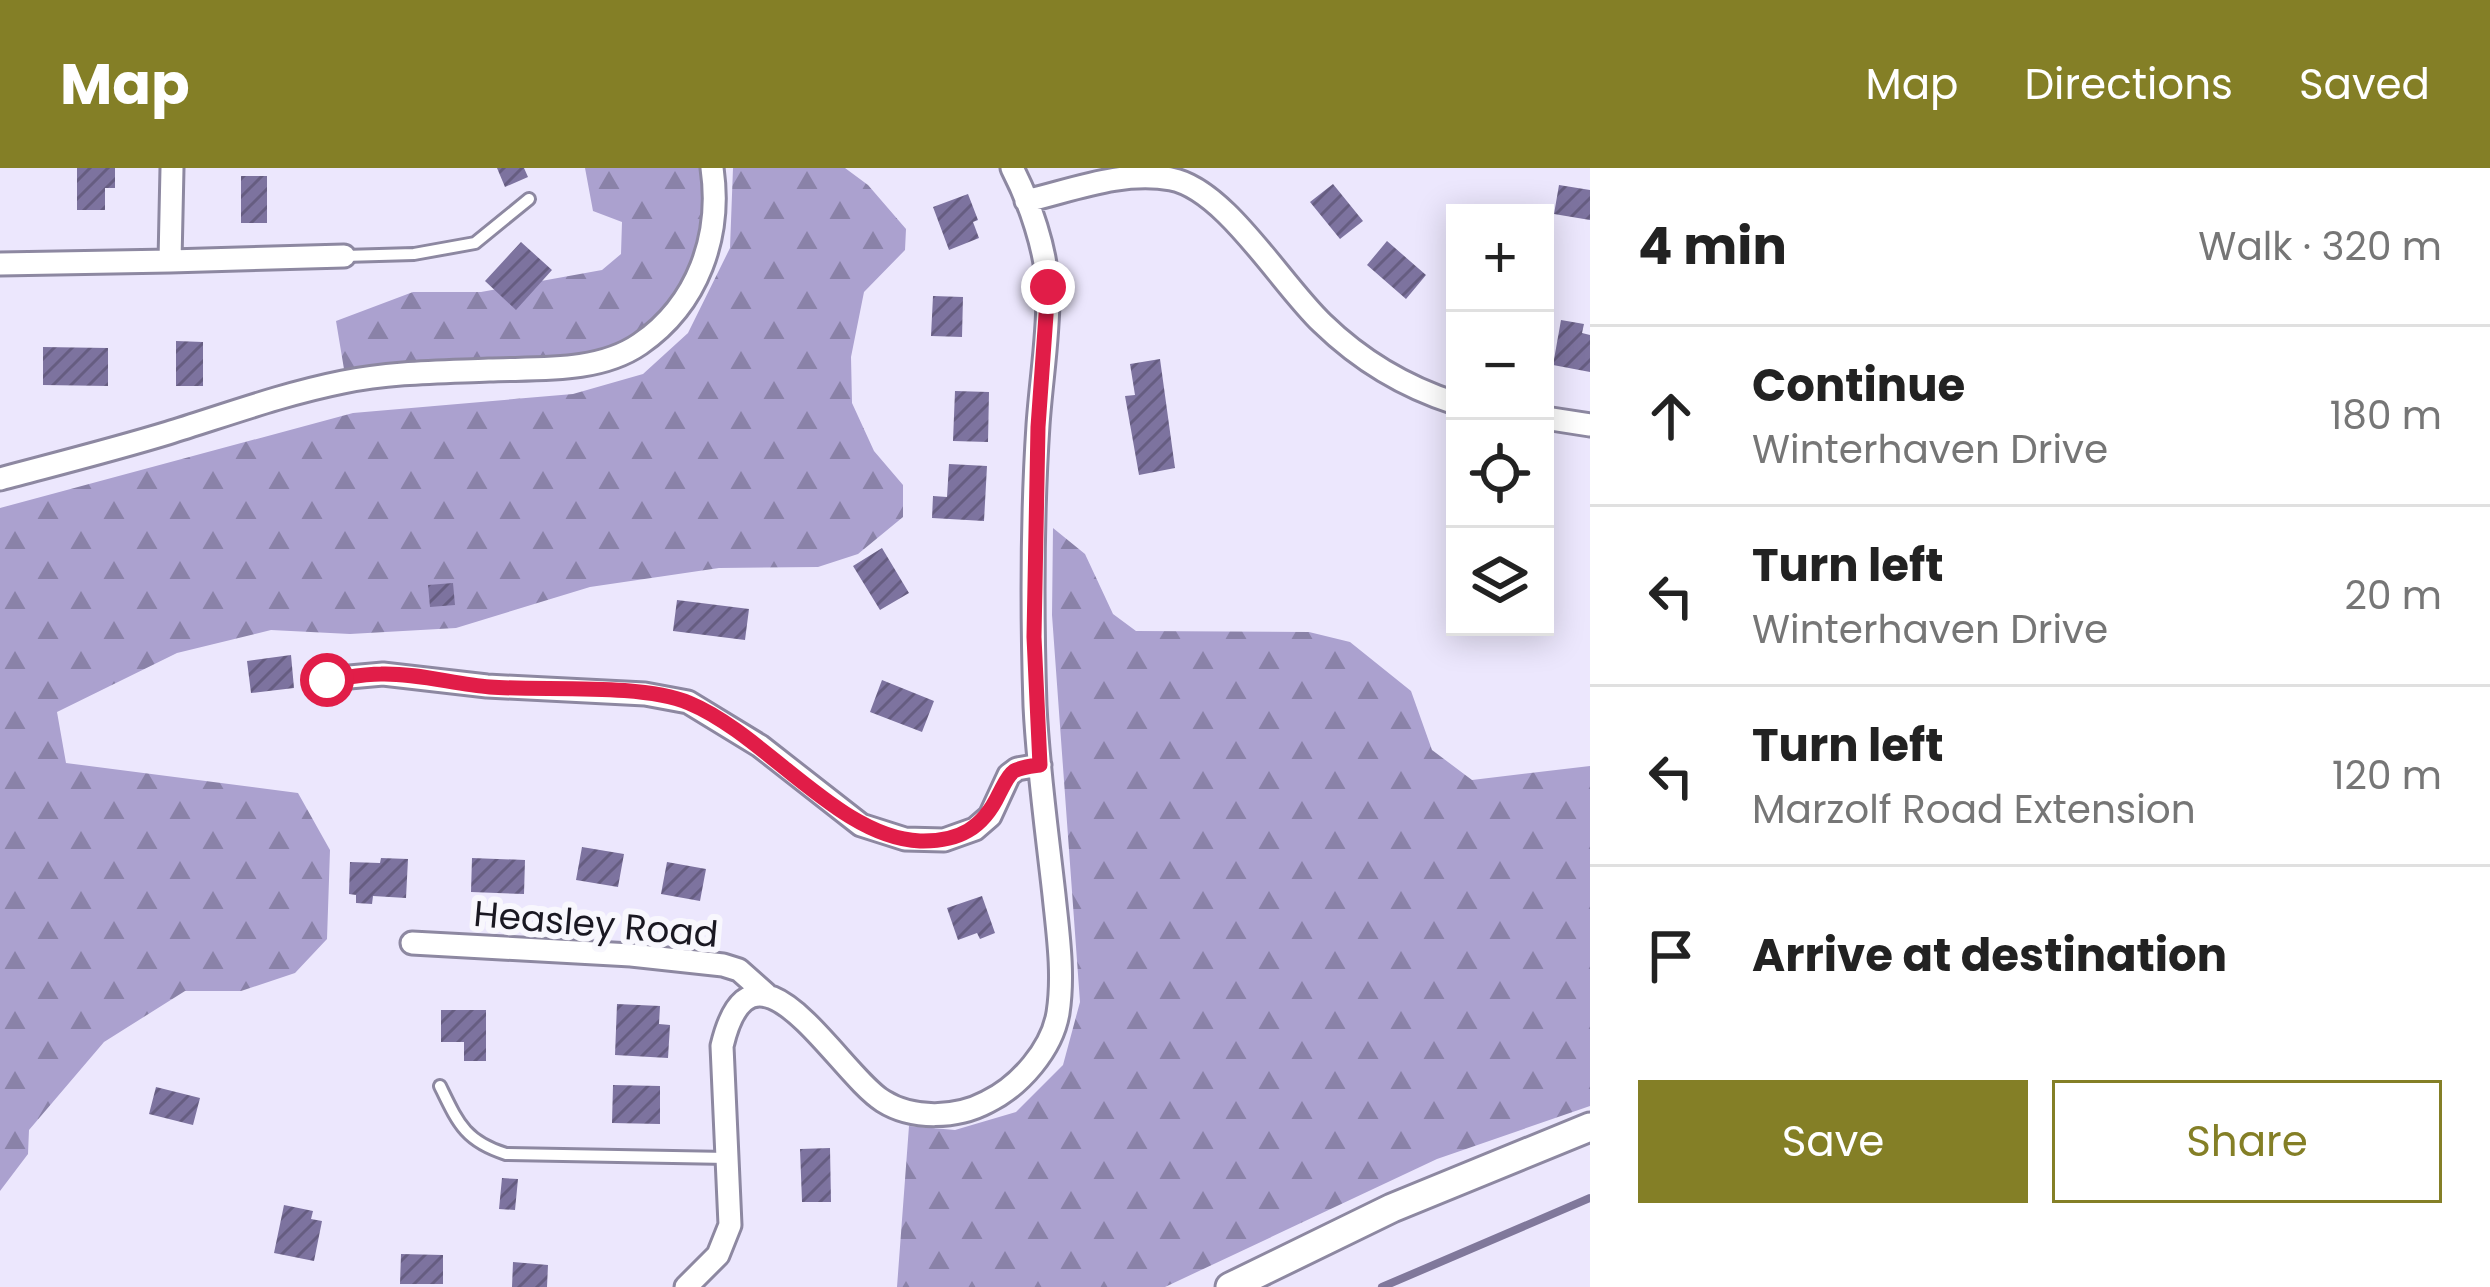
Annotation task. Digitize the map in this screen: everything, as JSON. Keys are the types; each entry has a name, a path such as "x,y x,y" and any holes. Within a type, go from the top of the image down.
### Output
{"street":[{"path":"170,261 172,168"},
{"path":"0,478 346,381 557,367 614,357 661,328 693,286 706,259 714,220 712,168"},
{"name":"Heasley Road","path":"412,943 631,955 739,970 766,994 776,995 810,1026 842,1066 886,1104 910,1112 960,1113 990,1101 1039,1056 1058,1014 1060,953 1040,765 1034,613 1038,427 1048,287 1026,200 1012,168"},
{"path":"1026,200 1130,177 1174,179 1192,185 1226,210 1280,279 1350,348 1406,385 1446,400"},
{"path":"0,264 344,256"},
{"path":"1554,419 1590,425"},
{"path":"327,680 383,674 487,686 645,694 688,702 760,746 861,825 905,839 944,840 975,829 989,816 1010,775 1040,765"},
{"path":"686,1287 718,1256 727,1238 731,1207 722,1046 734,1012 745,1000 766,994"},
{"path":"1230,1287 1432,1190 1590,1127"}],"lane":[{"path":"344,256 414,254 475,242 529,199"},
{"path":"440,1085 470,1137 480,1146 506,1154 728,1158"}],"green space":[{"path":"585,168 712,168 693,286 614,357 346,381 336,321 413,292 481,292 602,270 621,254 622,222 593,211"},
{"path":"733,168 845,168 868,185 906,229 905,250 864,292 851,357 852,403 874,451 903,485 903,517 858,554 818,567 719,568 590,587 456,628 350,634 271,630 177,653 57,712 66,763 298,793 330,850 327,939 295,973 241,991 185,991 104,1042 29,1130 28,1154 0,1191 0,508 353,413 573,394 643,374 688,333 730,248"},
{"path":"1053,528 1085,554 1113,614 1136,631 1309,632 1350,642 1411,691 1432,750 1472,780 1590,766 1590,1106 1437,1159 1165,1287 897,1287 909,1126 955,1130 1016,1112 1063,1065 1080,1002 1052,615"}],"building":[{"path":"77,168 115,168 115,188 105,188 105,210 77,210"},
{"path":"497,168 524,168 528,177 505,187"},
{"path":"241,176 267,176 267,223 241,223"},
{"path":"1333,184 1363,221 1340,239 1310,202"},
{"path":"1559,185 1590,190 1590,220 1554,214"},
{"path":"968,194 979,238 949,250 933,207"},
{"path":"1387,241 1426,275 1406,299 1367,265"},
{"path":"521,242 552,270 516,310 485,281"},
{"path":"933,296 963,297 962,337 931,336"},
{"path":"1561,320 1584,324 1582,333 1590,335 1590,372 1554,365"},
{"path":"176,341 203,342 203,386 176,386"},
{"path":"43,347 108,348 108,386 43,385"},
{"path":"1160,359 1175,468 1139,475 1125,396 1135,395 1130,364"},
{"path":"955,391 989,392 988,442 953,441"},
{"path":"949,464 987,466 984,521 932,518 933,496 947,497"},
{"path":"882,548 909,593 880,610 853,566"},
{"path":"453,583 455,605 430,607 428,585"},
{"path":"677,600 749,609 745,640 673,631"},
{"path":"291,655 294,688 251,693 247,661"},
{"path":"882,680 934,701 922,732 870,712"},
{"path":"582,847 624,854 618,887 576,880"},
{"path":"381,858 408,859 406,898 373,896 372,904 356,903 356,895 349,894 350,862 380,863"},
{"path":"472,858 525,860 524,894 471,892"},
{"path":"667,862 706,869 700,901 661,894"},
{"path":"982,896 995,933 958,940 947,908"},
{"path":"617,1004 660,1006 659,1024 670,1025 668,1058 615,1055"},
{"path":"441,1010 486,1010 486,1061 464,1061 464,1042 441,1042"},
{"path":"613,1085 660,1086 660,1124 612,1123"},
{"path":"156,1087 200,1098 193,1125 149,1114"},
{"path":"830,1148 831,1202 802,1202 800,1149"},
{"path":"502,1178 518,1179 515,1210 499,1209"},
{"path":"284,1205 313,1211 311,1219 322,1221 314,1261 274,1253"},
{"path":"401,1254 443,1255 443,1284 400,1284"},
{"path":"513,1262 548,1265 547,1287 512,1287"}],"waterway":[{"path":"1382,1287 1590,1198"}],"route":[{"path":"327,680 383,674 487,686 645,694 688,702 760,746 861,825 886,836 921,841 944,840 975,829 989,816 1010,775 1040,765 1034,637 1038,427 1048,287"}]}
